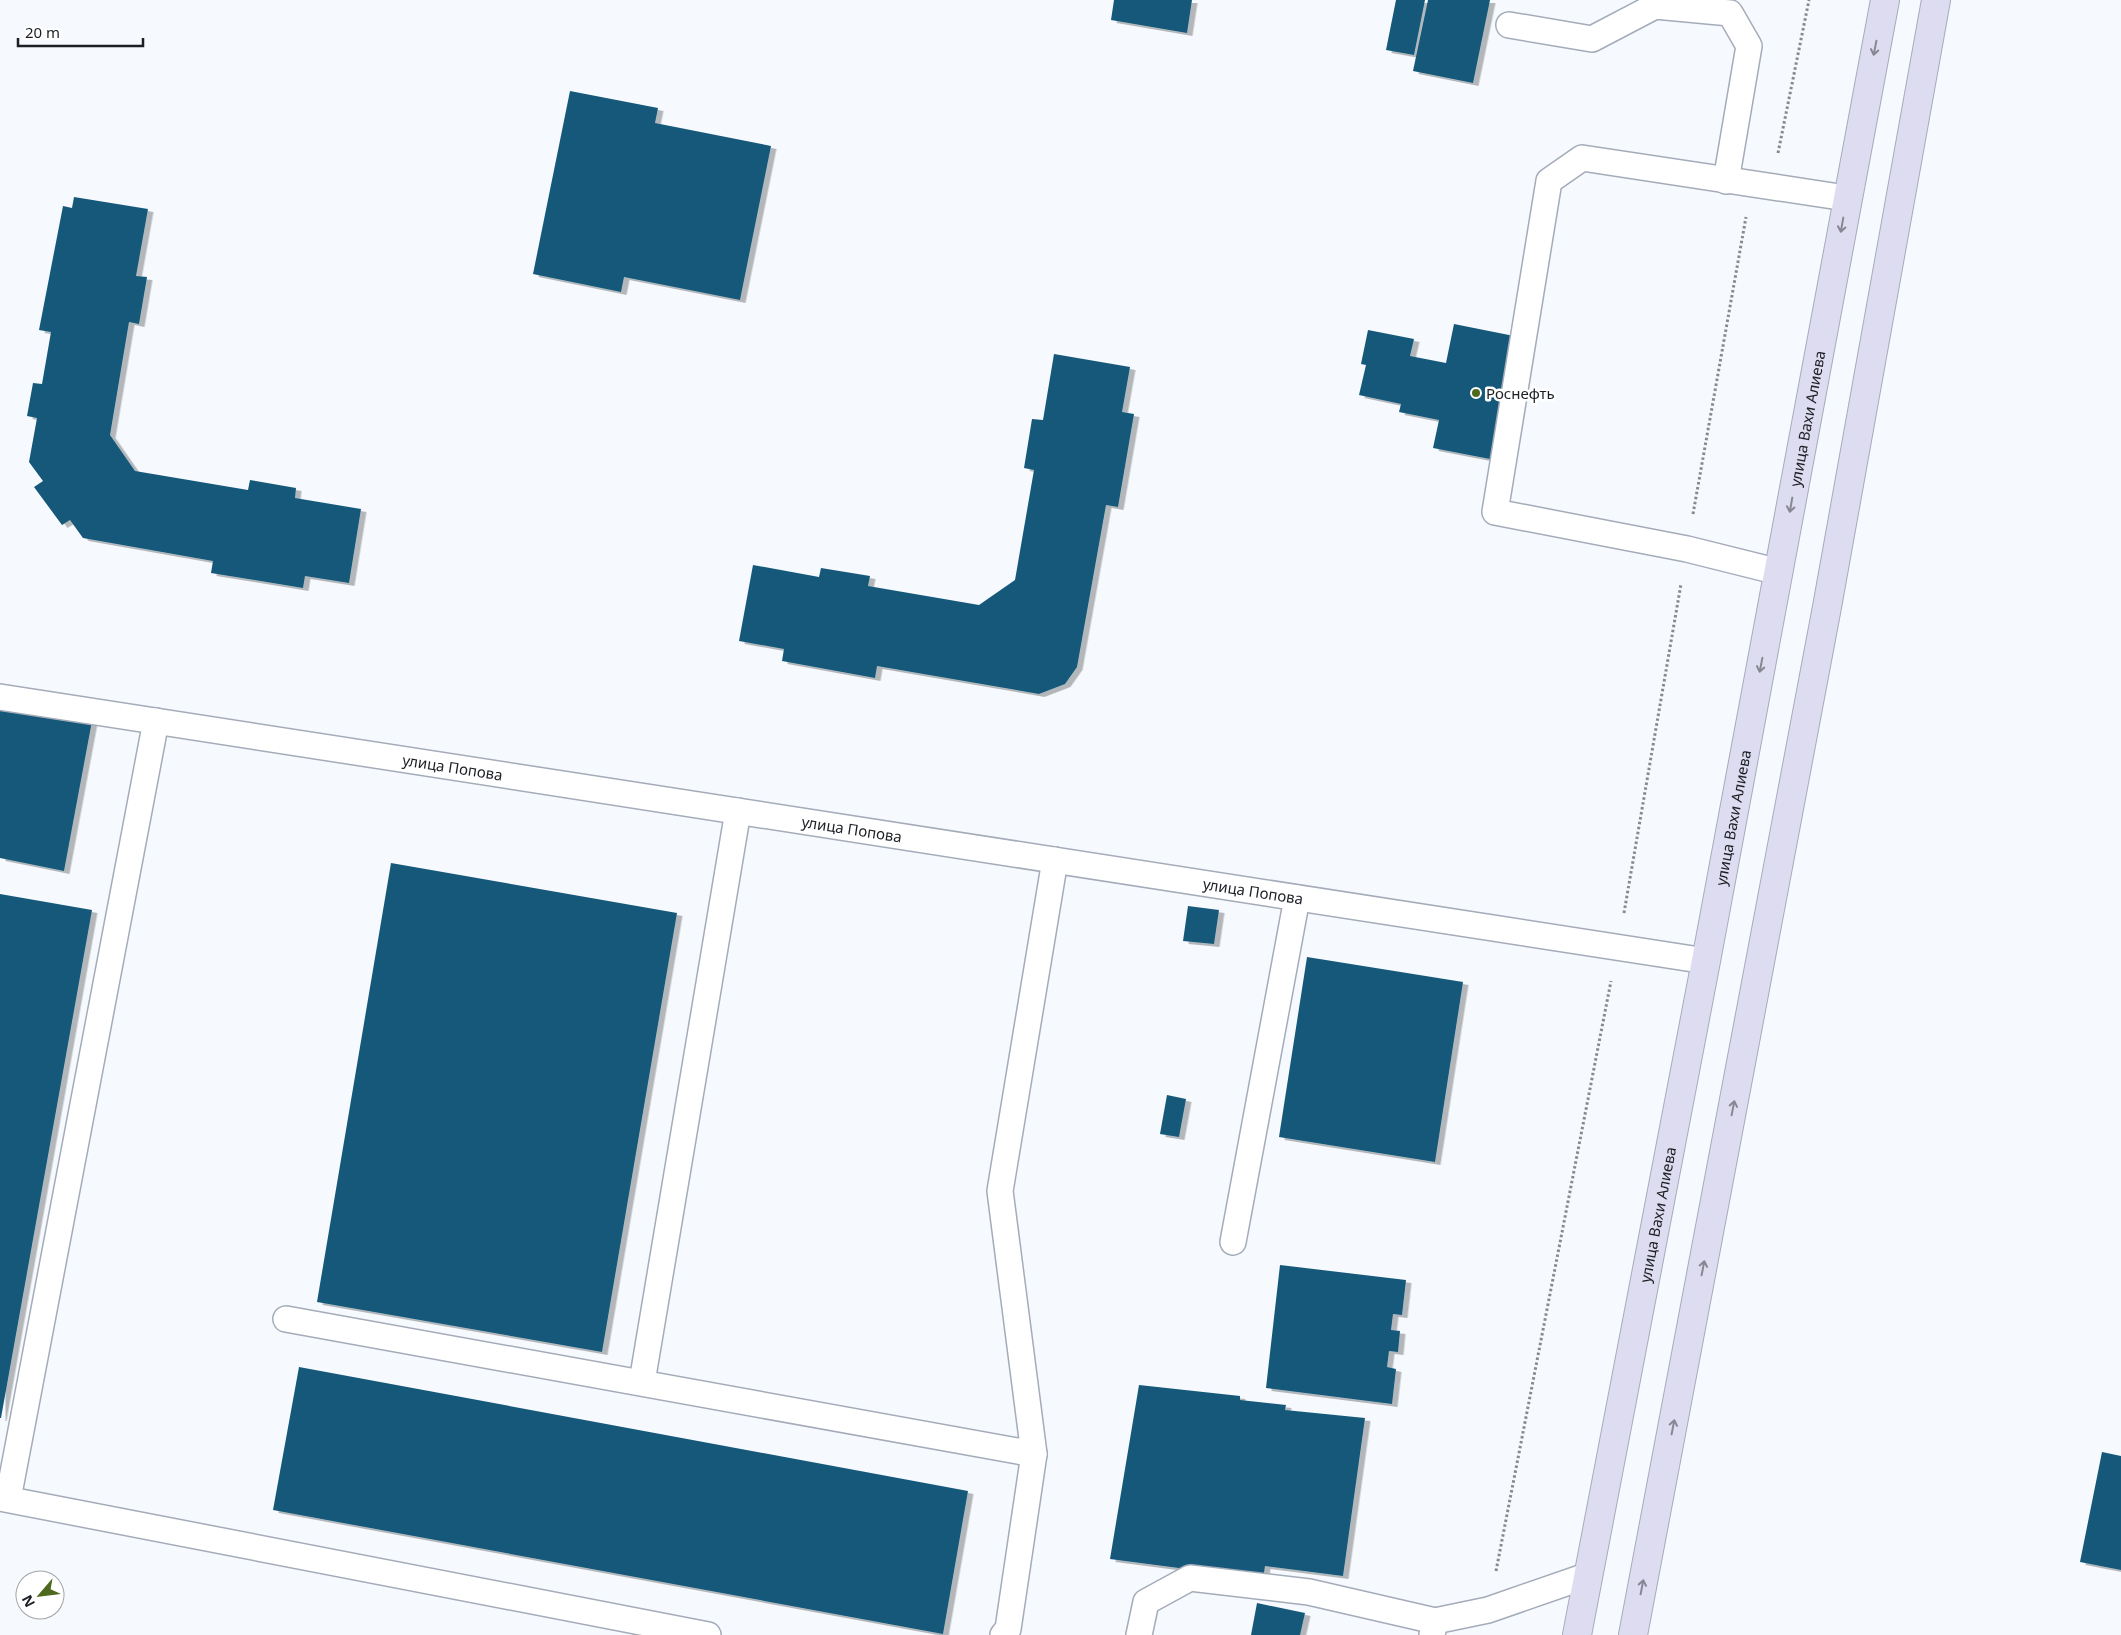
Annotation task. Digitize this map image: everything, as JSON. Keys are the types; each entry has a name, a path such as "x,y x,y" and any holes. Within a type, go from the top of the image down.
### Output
{"main road":[{"name":"улица Вахи Алиева","path":"1577,1635 1706,961 1779,572 1846,198 1885,0"},
{"path":"1633,1635 1825,617 1936,0"}],"lane":[{"path":"1509,26 1592,39 1655,6 1730,13 1749,46 1726,180"},
{"path":"1779,572 1687,549 1495,512 1549,181 1582,158 1846,198"},
{"name":"улица Попова","path":"0,697 1706,961"},
{"path":"156,721 4,1499 708,1635"},
{"path":"642,1382 738,811"},
{"path":"1003,1635 1008,1629 1034,1454 1000,1190 1056,860"},
{"path":"1233,1242 1297,898"},
{"path":"286,1319 1034,1454"},
{"path":"1139,1635 1146,1602 1190,1578 1309,1592 1434,1628 1589,1575"}],"path":[{"path":"1488,1610 1618,947 1749,203 1776,164 1809,0"}],"building":[{"path":"1114,0 1192,0 1187,33 1111,20"},
{"path":"1396,0 1425,0 1414,55 1386,50"},
{"path":"1428,0 1490,0 1473,83 1413,71"},
{"path":"570,91 658,108 655,123 771,146 740,300 624,277 621,292 533,274"},
{"path":"74,197 148,209 136,276 147,277 139,324 129,322 110,435 135,471 248,490 250,480 296,488 295,498 361,509 349,583 305,576 303,588 211,573 213,561 83,538 70,520 62,525 34,487 43,481 29,462 37,418 27,416 33,383 42,384 51,332 39,330 63,206 72,208"},
{"path":"1454,324 1514,336 1490,459 1433,448 1439,420 1399,412 1401,404 1359,395 1366,365 1361,364 1368,330 1414,339 1410,356 1446,363"},
{"path":"1054,354 1130,367 1122,412 1134,414 1118,507 1106,505 1077,667 1065,684 1039,694 877,666 875,678 782,661 784,649 739,641 753,565 819,577 821,568 870,576 868,586 979,605 1015,580 1034,470 1024,468 1032,419 1043,420"},
{"path":"0,703 92,721 64,871 0,858"},
{"path":"391,863 677,913 602,1352 317,1302"},
{"path":"0,894 92,910 1,1418 0,1418"},
{"path":"1188,906 1219,910 1214,944 1183,941"},
{"path":"1307,957 1463,982 1435,1162 1279,1137"},
{"path":"1167,1095 1186,1099 1179,1137 1160,1134"},
{"path":"1280,1265 1406,1280 1402,1315 1393,1314 1391,1330 1400,1331 1398,1352 1389,1351 1387,1367 1396,1369 1392,1404 1266,1388"},
{"path":"299,1367 968,1491 943,1634 273,1510"},
{"path":"1139,1385 1240,1396 1240,1400 1286,1405 1285,1410 1365,1418 1343,1576 1265,1566 1263,1579 1110,1559"},
{"path":"2102,1452 2121,1456 2121,1570 2080,1562"},
{"path":"1257,1603 1305,1613 1300,1635 1251,1635"}],"place":[{"name":"Роснефть","path":"1476,393"}]}
